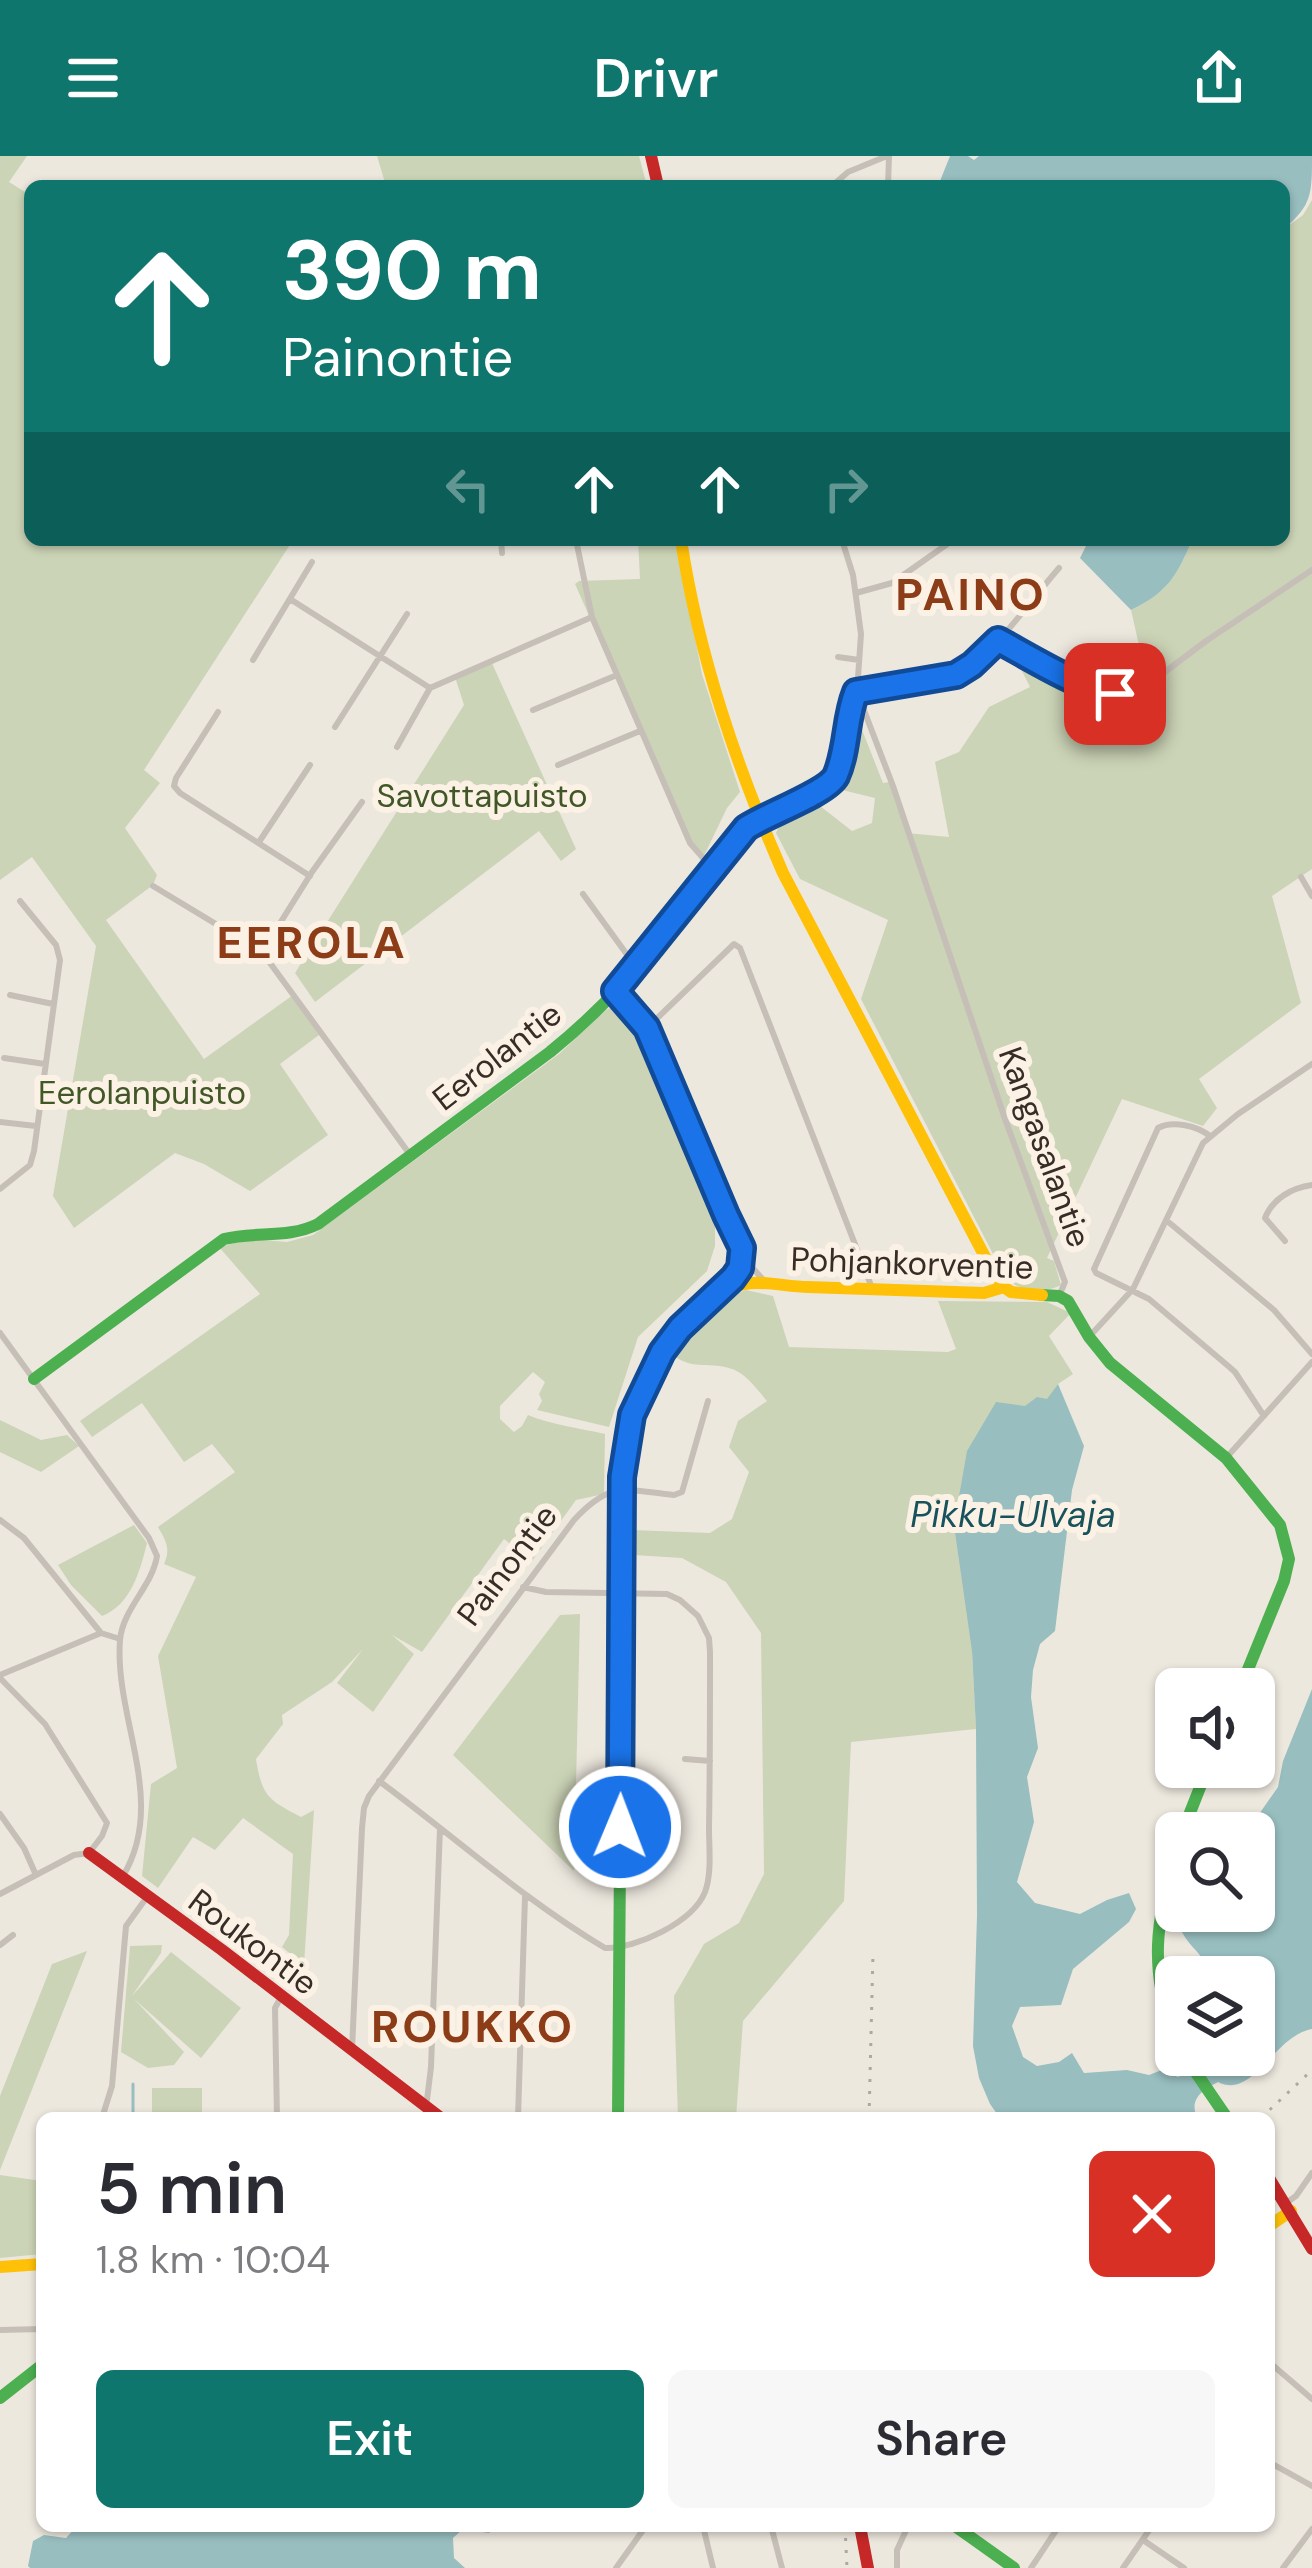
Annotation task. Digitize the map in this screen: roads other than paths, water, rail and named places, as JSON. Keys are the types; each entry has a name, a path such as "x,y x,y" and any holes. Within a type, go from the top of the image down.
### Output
{"street":[{"path":"839,180 888,156"},
{"path":"501,546 502,553"},
{"path":"577,546 592,617 690,843 713,869 759,819 813,795 835,779 856,692 956,675 998,640 1058,568"},
{"path":"682,546 708,673 759,819 783,873 1004,1287"},
{"name":"Kangasalantie","path":"844,546 861,634 856,692 1065,1282 1059,1296 1110,1363 1226,1458 1280,1525 1287,1544 1284,1581 1249,1668"},
{"path":"856,593 892,583 944,546"},
{"path":"253,660 312,562"},
{"path":"998,640 1107,694 1130,694 1312,570"},
{"path":"290,599 430,688"},
{"path":"334,727 407,614"},
{"path":"398,747 430,688 592,617"},
{"path":"838,657 859,660"},
{"path":"533,710 617,675"},
{"path":"218,712 174,787 310,876"},
{"path":"558,765 640,731"},
{"path":"259,842 310,766"},
{"path":"262,952 362,802"},
{"name":"Eerolantie","path":"34,1379 224,1240 244,1234 304,1233 550,1052 615,991 713,869"},
{"path":"1300,877 1312,896"},
{"path":"153,886 262,952 411,1156"},
{"path":"583,894 636,967"},
{"path":"0,1189 30,1165 60,953 20,901"},
{"path":"647,1028 734,944 740,948 872,1288"},
{"path":"615,991 647,1028 726,1215 750,1265 764,1282 723,1290"},
{"path":"10,995 53,1004"},
{"path":"4,1058 45,1064"},
{"path":"1089,1337 1133,1289 1198,1150 1210,1136 1312,1064"},
{"path":"0,1122 36,1126"},
{"path":"1210,1136 1201,1129 1178,1125 1158,1128 1095,1263 1096,1274 1149,1299 1235,1372 1264,1416"},
{"path":"1285,1241 1268,1225 1267,1211 1287,1193 1312,1186"},
{"path":"1166,1220 1274,1310 1312,1358 1226,1458"},
{"path":"618,2112 622,1490 632,1415 662,1352 740,1268 742,1248"},
{"name":"Pohjankorventie","path":"764,1282 983,1293 1004,1287 1011,1292 1059,1296"},
{"path":"0,1333 154,1546 156,1564 126,1618 120,1639 142,1794 136,1847 123,1876"},
{"path":"622,1490 674,1496 682,1492 708,1401"},
{"name":"Painontie","path":"352,2050 364,1808 379,1781 590,1502 622,1490"},
{"path":"0,1520 24,1538 101,1633 120,1639"},
{"path":"379,1781 525,1897 605,1948 637,1944 692,1911 701,1900 708,1885 710,1761 710,1652 705,1628 691,1608 668,1594 545,1592 524,1587"},
{"path":"0,1894 74,1855 89,1853 106,1829 105,1817 45,1724 0,1676 101,1633"},
{"path":"685,1759 710,1761"},
{"path":"0,1814 36,1875"},
{"path":"424,2105 431,2066 440,1826"},
{"name":"Roukontie","path":"89,1853 433,2112"},
{"path":"104,2112 112,2086 126,1926 148,1896"},
{"path":"518,2112 525,1897"},
{"path":"0,1946 14,1935"},
{"path":"277,2112 275,2008 282,1996"},
{"path":"1198,2076 1223,2112"},
{"path":"1275,2220 1312,2174"},
{"path":"1275,2187 1312,2248"},
{"path":"0,2267 36,2264"},
{"path":"0,2330 36,2330"},
{"path":"1275,2367 1312,2398"},
{"path":"0,2398 36,2371"},
{"path":"1275,2465 1312,2486"},
{"path":"1283,2568 1312,2529"},
{"path":"616,2568 642,2532"},
{"path":"704,2532 712,2568"},
{"path":"773,2532 782,2568"},
{"path":"861,2532 868,2568"},
{"path":"897,2568 897,2550 905,2532"},
{"path":"963,2532 1014,2568"},
{"path":"1031,2568 1055,2532"},
{"path":"1123,2568 1148,2532"},
{"path":"1143,2540 1184,2568"}],"water":[{"path":"950,156 974,160 979,156 1312,156 1308,198 1290,223 1290,180 940,180"},
{"path":"1086,546 1189,546 1169,582 1131,610 1080,558"},
{"name":"Pikku-Ulvaja","path":"1058,1384 1084,1446 1072,1490 1055,1631 1040,1644 1033,1670 1031,1697 1038,1748 1027,1777 1034,1822 1017,1882 1035,1903 1080,1914 1129,1893 1136,1909 1129,1922 1073,1969 1061,2005 1020,2007 1012,2026 1023,2057 1037,2066 1059,2062 1072,2053 1084,2073 1127,2070 1155,2076 1251,2076 1231,2085 1218,2082 1202,2092 1196,2112 996,2112 979,2078 973,2046 976,1729 972,1651 954,1525 967,1451 996,1402 1025,1406 1037,1397 1047,1399"},
{"name":"Pikku-Ulvaja","path":"1312,1689 1312,2029 1275,2054 1275,1956 1200,1956 1182,1932 1275,1932 1275,1812 1260,1812 1278,1787 1283,1761"},
{"path":"72,2532 460,2532 453,2538 454,2558 465,2568 28,2566 33,2541 44,2535 66,2538"}],"waterway":[{"path":"133,2084 133,2112"}],"railway":[{"path":"869,2112 873,1953"},
{"path":"1267,2112 1312,2070"},
{"path":"845,2532 847,2568"}],"district":[{"name":"PAINO","path":"971,594"},
{"name":"EEROLA","path":"312,942"},
{"name":"ROUKKO","path":"473,2026"}],"park label":[{"name":"Savottapuisto","path":"482,795"},
{"name":"Eerolanpuisto","path":"142,1092"}]}
